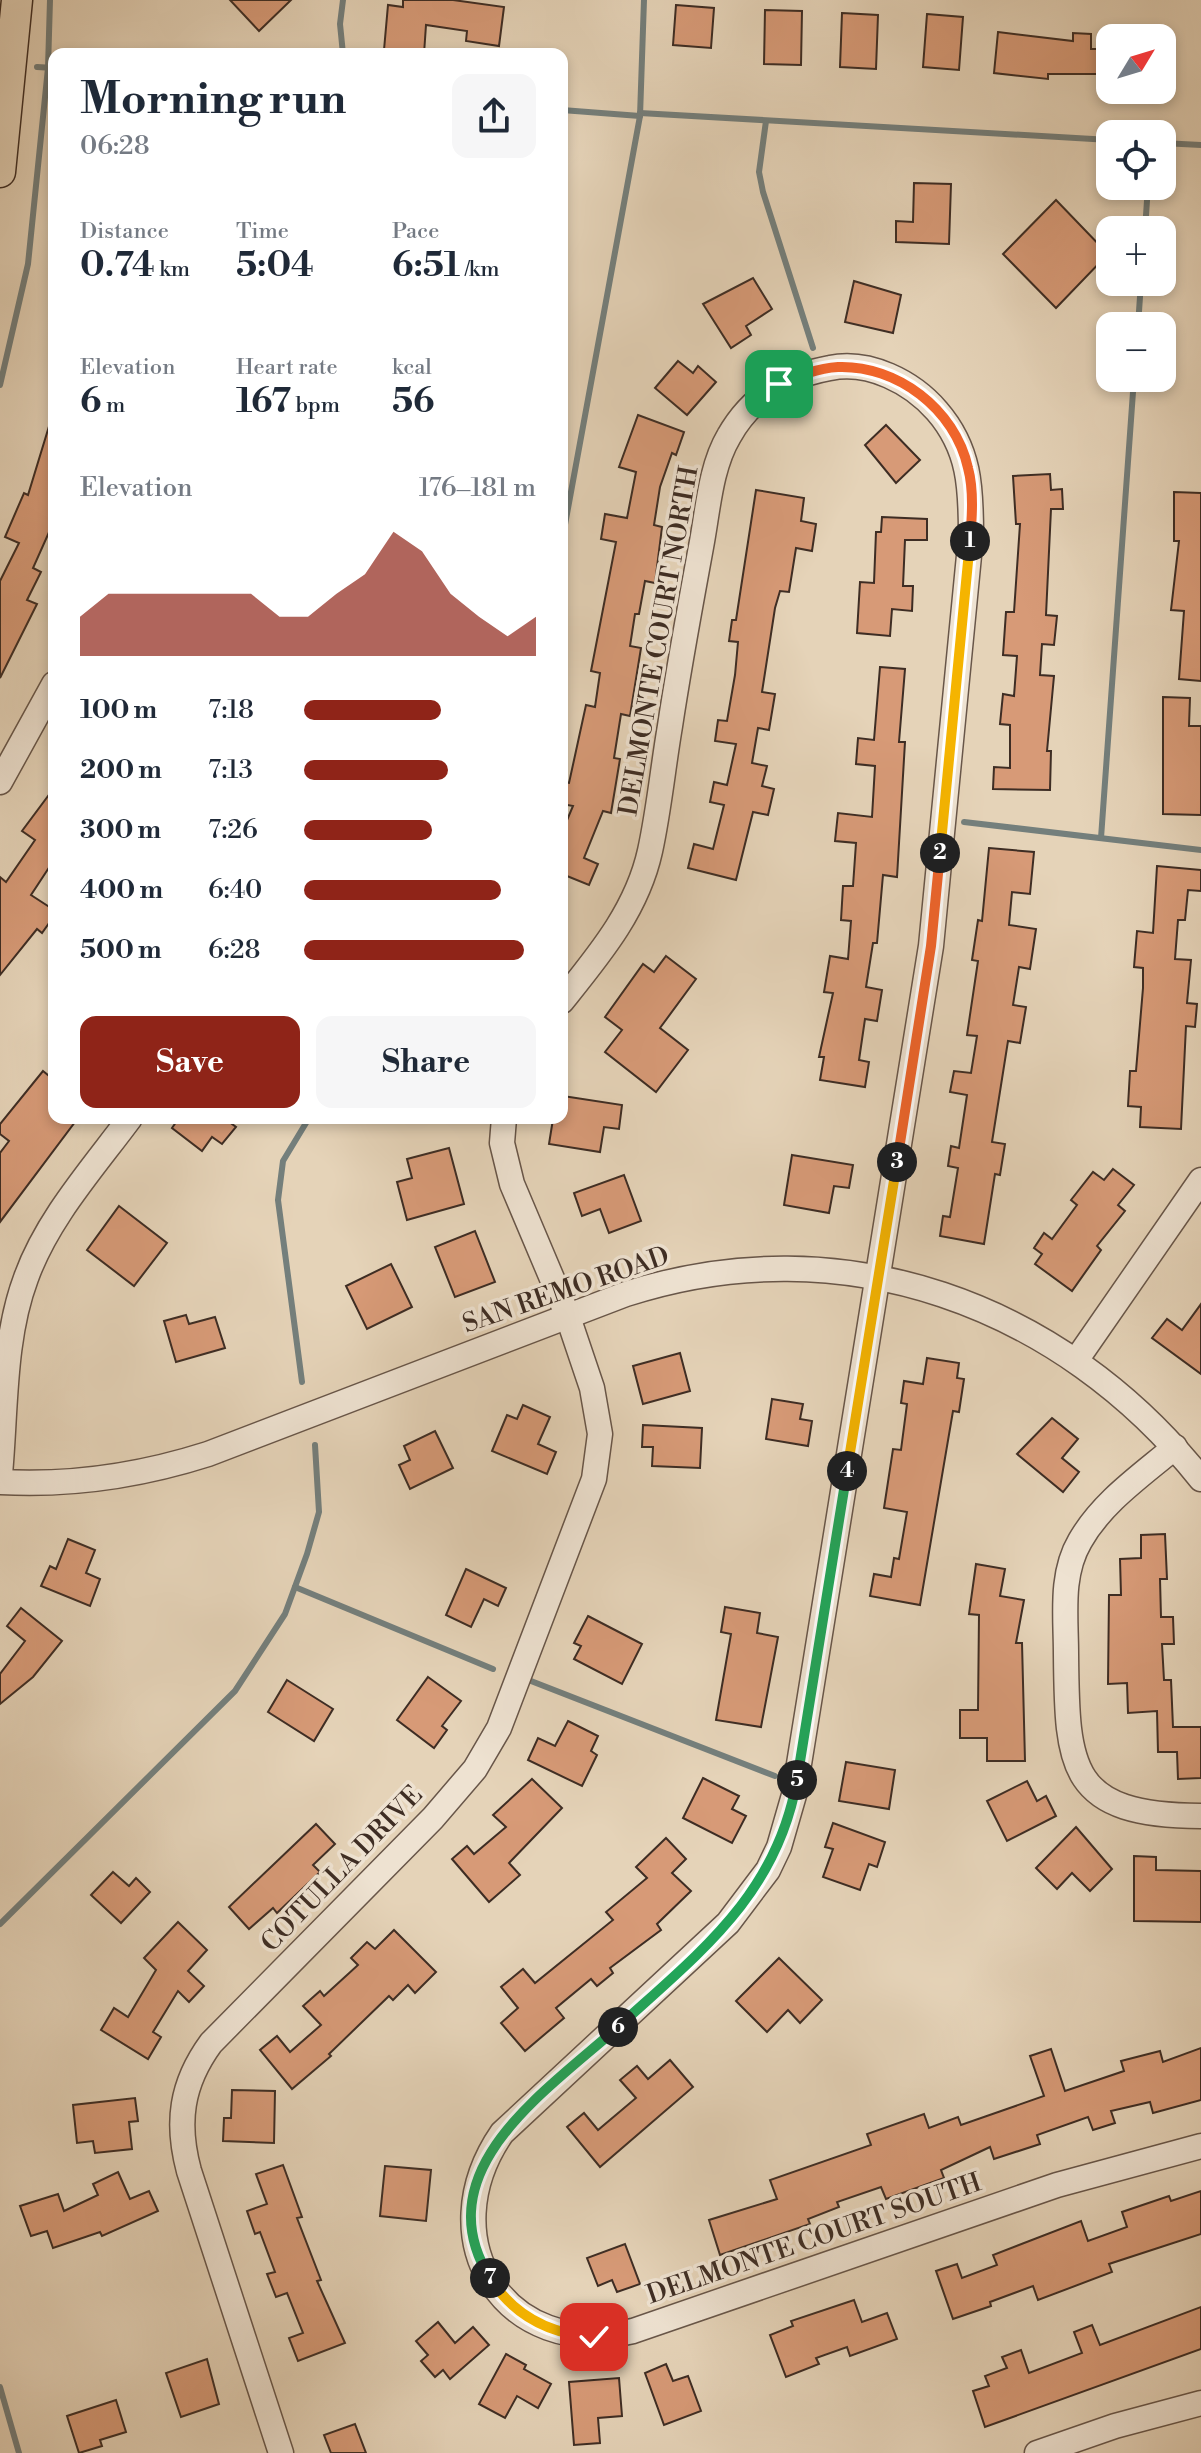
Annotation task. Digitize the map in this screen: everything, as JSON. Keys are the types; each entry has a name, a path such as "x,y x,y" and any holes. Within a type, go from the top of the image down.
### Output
{"main road":[{"path":"0,172 17,0"}],"street":[{"name":"DELMONTE COURT NORTH","path":"568,993 620,925 650,854 681,655 715,472 728,438 763,394 814,371 850,367 897,379 930,402 962,451 971,483 971,535 931,946 879,1278"},
{"path":"0,782 48,695"},
{"path":"0,1474 13,1333 26,1277 48,1233 126,1124"},
{"path":"504,1124 502,1143 512,1184 567,1314"},
{"path":"1077,1359 1201,1180"},
{"name":"SAN REMO ROAD","path":"0,1482 43,1484 152,1472 208,1454 567,1314 644,1288 716,1273 794,1269 913,1284 987,1311 1077,1359 1125,1397 1175,1447 1201,1479"},
{"name":"DELMONTE COURT SOUTH","path":"879,1278 794,1795 779,1847 755,1889 728,1923 502,2133 480,2169 474,2190 471,2207 477,2250 498,2290 531,2320 576,2336 610,2335 633,2331 1057,2185 1201,2146"},
{"name":"COTULLA DRIVE","path":"281,2453 189,2171 180,2132 183,2096 211,2043 433,1818 475,1769 499,1728 594,1479 598,1455 598,1411 567,1314"},
{"path":"1175,1447 1103,1511 1072,1558 1065,1588 1067,1726 1078,1764 1091,1785 1108,1801 1147,1814 1201,1816"},
{"path":"1037,2453 1115,2426 1201,2403"}],"building":[{"path":"230,0 291,0 259,31"},
{"path":"403,0 453,0 504,7 499,46 466,41 467,31 426,25 424,48 384,48 388,5 403,7"},
{"path":"676,5 714,8 711,48 673,45"},
{"path":"765,10 802,11 801,65 764,64"},
{"path":"842,13 878,15 876,69 840,67"},
{"path":"927,14 963,17 959,70 923,67"},
{"path":"998,32 1073,41 1073,33 1091,34 1091,49 1096,49 1096,74 1048,74 1048,79 994,73"},
{"path":"914,183 951,184 949,244 896,242 896,221 913,222"},
{"path":"1056,200 1096,242 1096,266 1056,308 1003,254"},
{"path":"753,278 772,309 746,326 751,335 731,348 703,304"},
{"path":"854,281 901,295 893,333 845,322"},
{"path":"678,361 693,373 698,366 716,382 687,415 655,388"},
{"path":"638,415 684,432 676,455 672,453 660,487 654,525 662,527 655,583 645,581 639,614 635,614 630,646 641,648 630,716 621,714 614,758 620,759 611,813 603,811 584,858 598,864 589,885 568,876 568,818 573,806 568,805 568,783 586,705 595,707 600,673 591,671 616,542 601,539 605,514 627,518 636,472 619,467"},
{"path":"886,425 920,460 896,483 865,445"},
{"path":"48,430 48,534 33,568 41,572 27,600 37,604 0,678 0,581 19,543 5,537 24,493 28,495"},
{"path":"1050,474 1051,490 1062,489 1063,509 1051,509 1046,615 1057,616 1054,645 1042,644 1040,675 1054,676 1047,751 1051,751 1050,790 993,789 994,767 1010,768 1010,725 1000,724 1003,694 1014,696 1017,656 1003,655 1006,612 1014,612 1020,524 1016,524 1013,476"},
{"path":"756,490 804,498 801,521 816,524 812,551 796,548 789,592 780,591 775,608 762,692 775,694 769,730 758,728 752,763 767,766 762,786 774,789 768,815 753,812 736,880 688,868 694,844 713,849 724,805 710,802 714,782 727,785 736,744 715,741 718,720 727,721 735,675 738,642 729,641 732,620 736,620"},
{"path":"1174,492 1201,493 1201,681 1179,679 1184,611 1171,610 1179,541 1174,541"},
{"path":"882,517 927,519 927,540 905,540 903,586 913,586 912,611 892,609 890,636 857,633 860,582 874,583 876,532 881,532"},
{"path":"880,667 905,669 899,742 905,742 897,877 883,875 877,943 873,943 866,987 882,990 877,1021 865,1019 859,1060 869,1062 865,1087 820,1080 824,1057 819,1057 833,993 824,992 830,956 848,959 851,921 841,920 843,886 853,886 856,843 835,841 838,813 872,817 875,766 856,764 858,738 874,740"},
{"path":"1163,697 1190,698 1189,726 1201,726 1201,815 1163,814"},
{"path":"48,796 48,869 31,895 48,906 48,924 42,933 37,929 0,975 0,877 6,882 35,840 22,831"},
{"path":"989,848 1034,852 1030,894 1012,892 1009,925 1036,929 1030,969 1019,967 1013,1005 1026,1007 1020,1043 1008,1041 992,1142 1005,1144 1000,1175 995,1174 984,1244 940,1236 943,1216 950,1217 958,1168 948,1166 951,1146 959,1148 967,1095 950,1092 954,1071 971,1073 977,1036 967,1035 978,961 972,960 978,920 982,921"},
{"path":"1157,866 1201,870 1201,891 1188,890 1185,920 1178,920 1175,959 1191,960 1187,1003 1197,1004 1195,1027 1186,1026 1181,1129 1140,1127 1141,1107 1128,1106 1130,1071 1136,1071 1143,988 1143,968 1134,967 1137,931 1153,933"},
{"path":"666,956 696,979 660,1028 688,1050 656,1092 605,1052 622,1030 605,1017 643,964 654,972"},
{"path":"43,1071 48,1075 48,1124 74,1124 0,1222 0,1153 9,1141 0,1134 0,1124"},
{"path":"568,1097 622,1105 619,1129 604,1127 600,1152 549,1144 552,1124 568,1124"},
{"path":"175,1124 232,1124 236,1127 222,1144 212,1137 202,1151 172,1128"},
{"path":"449,1148 464,1204 407,1220 397,1182 412,1178 407,1159"},
{"path":"792,1155 853,1165 849,1188 834,1186 829,1213 784,1205"},
{"path":"1113,1169 1134,1185 1118,1205 1125,1211 1097,1246 1101,1250 1072,1291 1035,1264 1042,1254 1034,1248 1044,1233 1052,1239 1077,1205 1071,1200 1093,1172 1104,1180"},
{"path":"624,1175 641,1221 609,1233 600,1209 582,1216 574,1193"},
{"path":"119,1206 167,1243 134,1286 87,1250"},
{"path":"475,1231 495,1282 455,1297 435,1247"},
{"path":"391,1264 412,1307 367,1329 346,1286"},
{"path":"1201,1304 1201,1374 1152,1338 1167,1319 1182,1330"},
{"path":"186,1315 189,1324 215,1317 225,1348 176,1362 164,1321"},
{"path":"680,1353 690,1391 643,1404 633,1366"},
{"path":"927,1358 959,1363 957,1378 964,1379 959,1412 953,1411 920,1605 870,1596 874,1574 891,1577 894,1558 899,1559 907,1512 884,1508 893,1449 901,1450 907,1404 901,1403 904,1381 923,1384"},
{"path":"772,1399 803,1404 800,1419 812,1421 808,1446 766,1439"},
{"path":"523,1405 550,1417 538,1444 556,1452 547,1474 492,1451 507,1415 517,1419"},
{"path":"1052,1418 1078,1439 1062,1458 1079,1472 1063,1492 1017,1454"},
{"path":"643,1425 702,1428 700,1468 652,1466 653,1447 642,1447"},
{"path":"435,1431 453,1468 410,1489 399,1465 410,1460 404,1446"},
{"path":"1165,1534 1167,1579 1160,1579 1161,1617 1173,1617 1174,1644 1162,1644 1164,1680 1171,1680 1173,1727 1201,1727 1201,1778 1178,1779 1177,1752 1158,1752 1157,1711 1128,1713 1127,1683 1108,1684 1109,1595 1121,1595 1120,1559 1141,1558 1141,1535"},
{"path":"68,1539 95,1550 86,1573 100,1579 90,1606 41,1586 50,1566 56,1569"},
{"path":"976,1564 1005,1569 1000,1596 1024,1600 1016,1643 1022,1643 1025,1761 987,1761 987,1738 960,1738 960,1710 978,1710 979,1615 969,1614"},
{"path":"466,1569 506,1588 498,1606 484,1599 471,1627 446,1615"},
{"path":"725,1607 760,1613 757,1633 778,1637 761,1727 716,1720 731,1634 721,1632"},
{"path":"21,1608 62,1641 33,1677 0,1704 0,1674 25,1641 7,1626"},
{"path":"588,1616 642,1644 622,1684 574,1659 581,1646 574,1643"},
{"path":"428,1677 461,1701 442,1726 447,1730 434,1748 397,1720"},
{"path":"287,1680 333,1709 314,1741 268,1712"},
{"path":"568,1721 598,1736 591,1751 597,1755 582,1786 528,1760 538,1738 555,1746"},
{"path":"846,1762 895,1770 889,1809 839,1801"},
{"path":"703,1778 739,1796 732,1809 746,1816 732,1843 683,1818"},
{"path":"532,1779 562,1808 509,1863 520,1875 489,1902 452,1859 467,1846 474,1854 506,1827 493,1815"},
{"path":"1027,1781 1037,1801 1046,1796 1056,1816 1007,1841 987,1801"},
{"path":"833,1823 885,1842 877,1867 869,1864 860,1890 823,1877 833,1849 825,1847"},
{"path":"316,1824 335,1844 313,1865 320,1872 277,1913 273,1908 249,1929 229,1907"},
{"path":"1076,1827 1112,1869 1090,1891 1072,1873 1057,1889 1036,1868"},
{"path":"666,1838 686,1859 672,1873 691,1891 657,1924 661,1930 610,1968 613,1973 597,1986 591,1979 556,2008 564,2018 525,2051 501,2023 518,2008 501,1987 523,1969 535,1983 613,1920 606,1912 647,1878 636,1867"},
{"path":"1134,1856 1156,1857 1156,1870 1201,1871 1201,1922 1134,1921"},
{"path":"113,1872 129,1886 136,1878 150,1892 121,1923 91,1895"},
{"path":"178,1922 207,1950 188,1971 204,1986 189,2002 178,1991 153,2032 161,2037 148,2059 101,2030 114,2008 128,2017 156,1970 144,1958"},
{"path":"394,1930 436,1972 415,1993 408,1985 393,2000 389,1996 329,2054 331,2056 292,2089 260,2050 277,2036 290,2052 321,2025 303,2006 320,1991 324,1996 358,1965 351,1958 367,1942 375,1949"},
{"path":"779,1958 822,2000 800,2023 788,2010 767,2032 736,2001"},
{"path":"1201,2048 1201,2100 1153,2113 1150,2102 1111,2111 1115,2123 1093,2130 1088,2117 1037,2135 1040,2144 994,2159 990,2147 941,2170 944,2178 886,2199 881,2187 837,2202 839,2207 808,2219 810,2224 720,2255 709,2220 777,2199 770,2180 871,2145 867,2134 924,2114 929,2128 958,2117 961,2125 1044,2096 1030,2056 1051,2049 1065,2091 1124,2071 1121,2061 1160,2051 1163,2062"},
{"path":"670,2060 693,2087 600,2167 567,2127 584,2113 598,2130 636,2098 620,2080 637,2066 648,2079"},
{"path":"232,2090 275,2091 274,2143 223,2141 224,2118 231,2118"},
{"path":"135,2098 138,2121 129,2122 132,2149 95,2153 93,2141 77,2143 73,2105"},
{"path":"283,2165 302,2217 297,2218 321,2280 317,2281 345,2343 298,2361 289,2338 303,2333 287,2293 276,2297 267,2274 275,2272 260,2232 255,2234 247,2211 267,2204 256,2174"},
{"path":"385,2166 431,2170 426,2221 380,2216"},
{"path":"118,2172 130,2199 149,2191 158,2211 102,2236 100,2232 53,2248 47,2231 31,2236 20,2206 58,2194 64,2211 98,2195 93,2184"},
{"path":"1201,2191 1201,2234 1109,2264 1112,2272 1038,2300 1033,2286 990,2302 991,2306 953,2319 936,2271 957,2264 962,2278 997,2265 993,2255 1081,2221 1088,2241 1127,2227 1122,2212 1169,2196 1171,2201"},
{"path":"625,2244 640,2284 617,2292 612,2280 598,2286 587,2258"},
{"path":"854,2300 862,2322 887,2313 897,2339 850,2356 847,2347 816,2358 819,2364 786,2377 770,2335 793,2326 791,2321"},
{"path":"1201,2307 1201,2349 985,2427 973,2391 989,2386 985,2376 1007,2368 1002,2357 1021,2350 1029,2373 1082,2353 1074,2332 1092,2325 1100,2345"},
{"path":"438,2322 455,2343 473,2327 489,2345 450,2379 443,2370 435,2377 421,2361 428,2355 416,2341"},
{"path":"506,2354 526,2365 524,2369 551,2384 538,2408 517,2396 505,2418 479,2404"},
{"path":"207,2359 219,2404 181,2417 166,2373"},
{"path":"666,2364 673,2381 688,2376 701,2411 664,2425 645,2373"},
{"path":"619,2378 622,2416 598,2418 600,2443 574,2445 569,2382"},
{"path":"116,2400 126,2432 100,2440 102,2446 79,2453 67,2416"},
{"path":"355,2424 366,2453 331,2453 324,2435"}],"waterway":[{"path":"49,48 50,0"},
{"path":"342,48 340,24 343,0"},
{"path":"568,508 640,116 644,0"},
{"path":"37,67 48,68"},
{"path":"0,385 28,264 48,68"},
{"path":"568,110 640,116"},
{"path":"640,113 1096,139"},
{"path":"766,121 759,172 763,192 813,348"},
{"path":"1176,144 1201,145"},
{"path":"1146,216 1147,200"},
{"path":"1139,312 1140,296"},
{"path":"1101,838 1133,392"},
{"path":"964,822 1201,850"},
{"path":"302,1382 278,1200 283,1161 305,1124"},
{"path":"0,1924 235,1691 285,1614 307,1554 319,1512 315,1445"},
{"path":"295,1587 493,1669"},
{"path":"531,1681 775,1776"},
{"path":"0,2387 19,2453"}],"route":[{"path":"594,2337 546,2328 515,2308 498,2290 485,2271 477,2250 471,2207 474,2190 480,2169 502,2133 713,1939 740,1909 768,1870 788,1821 931,946 971,535 968,466 953,433 930,402 897,379 850,367 814,371 779,384"}]}
